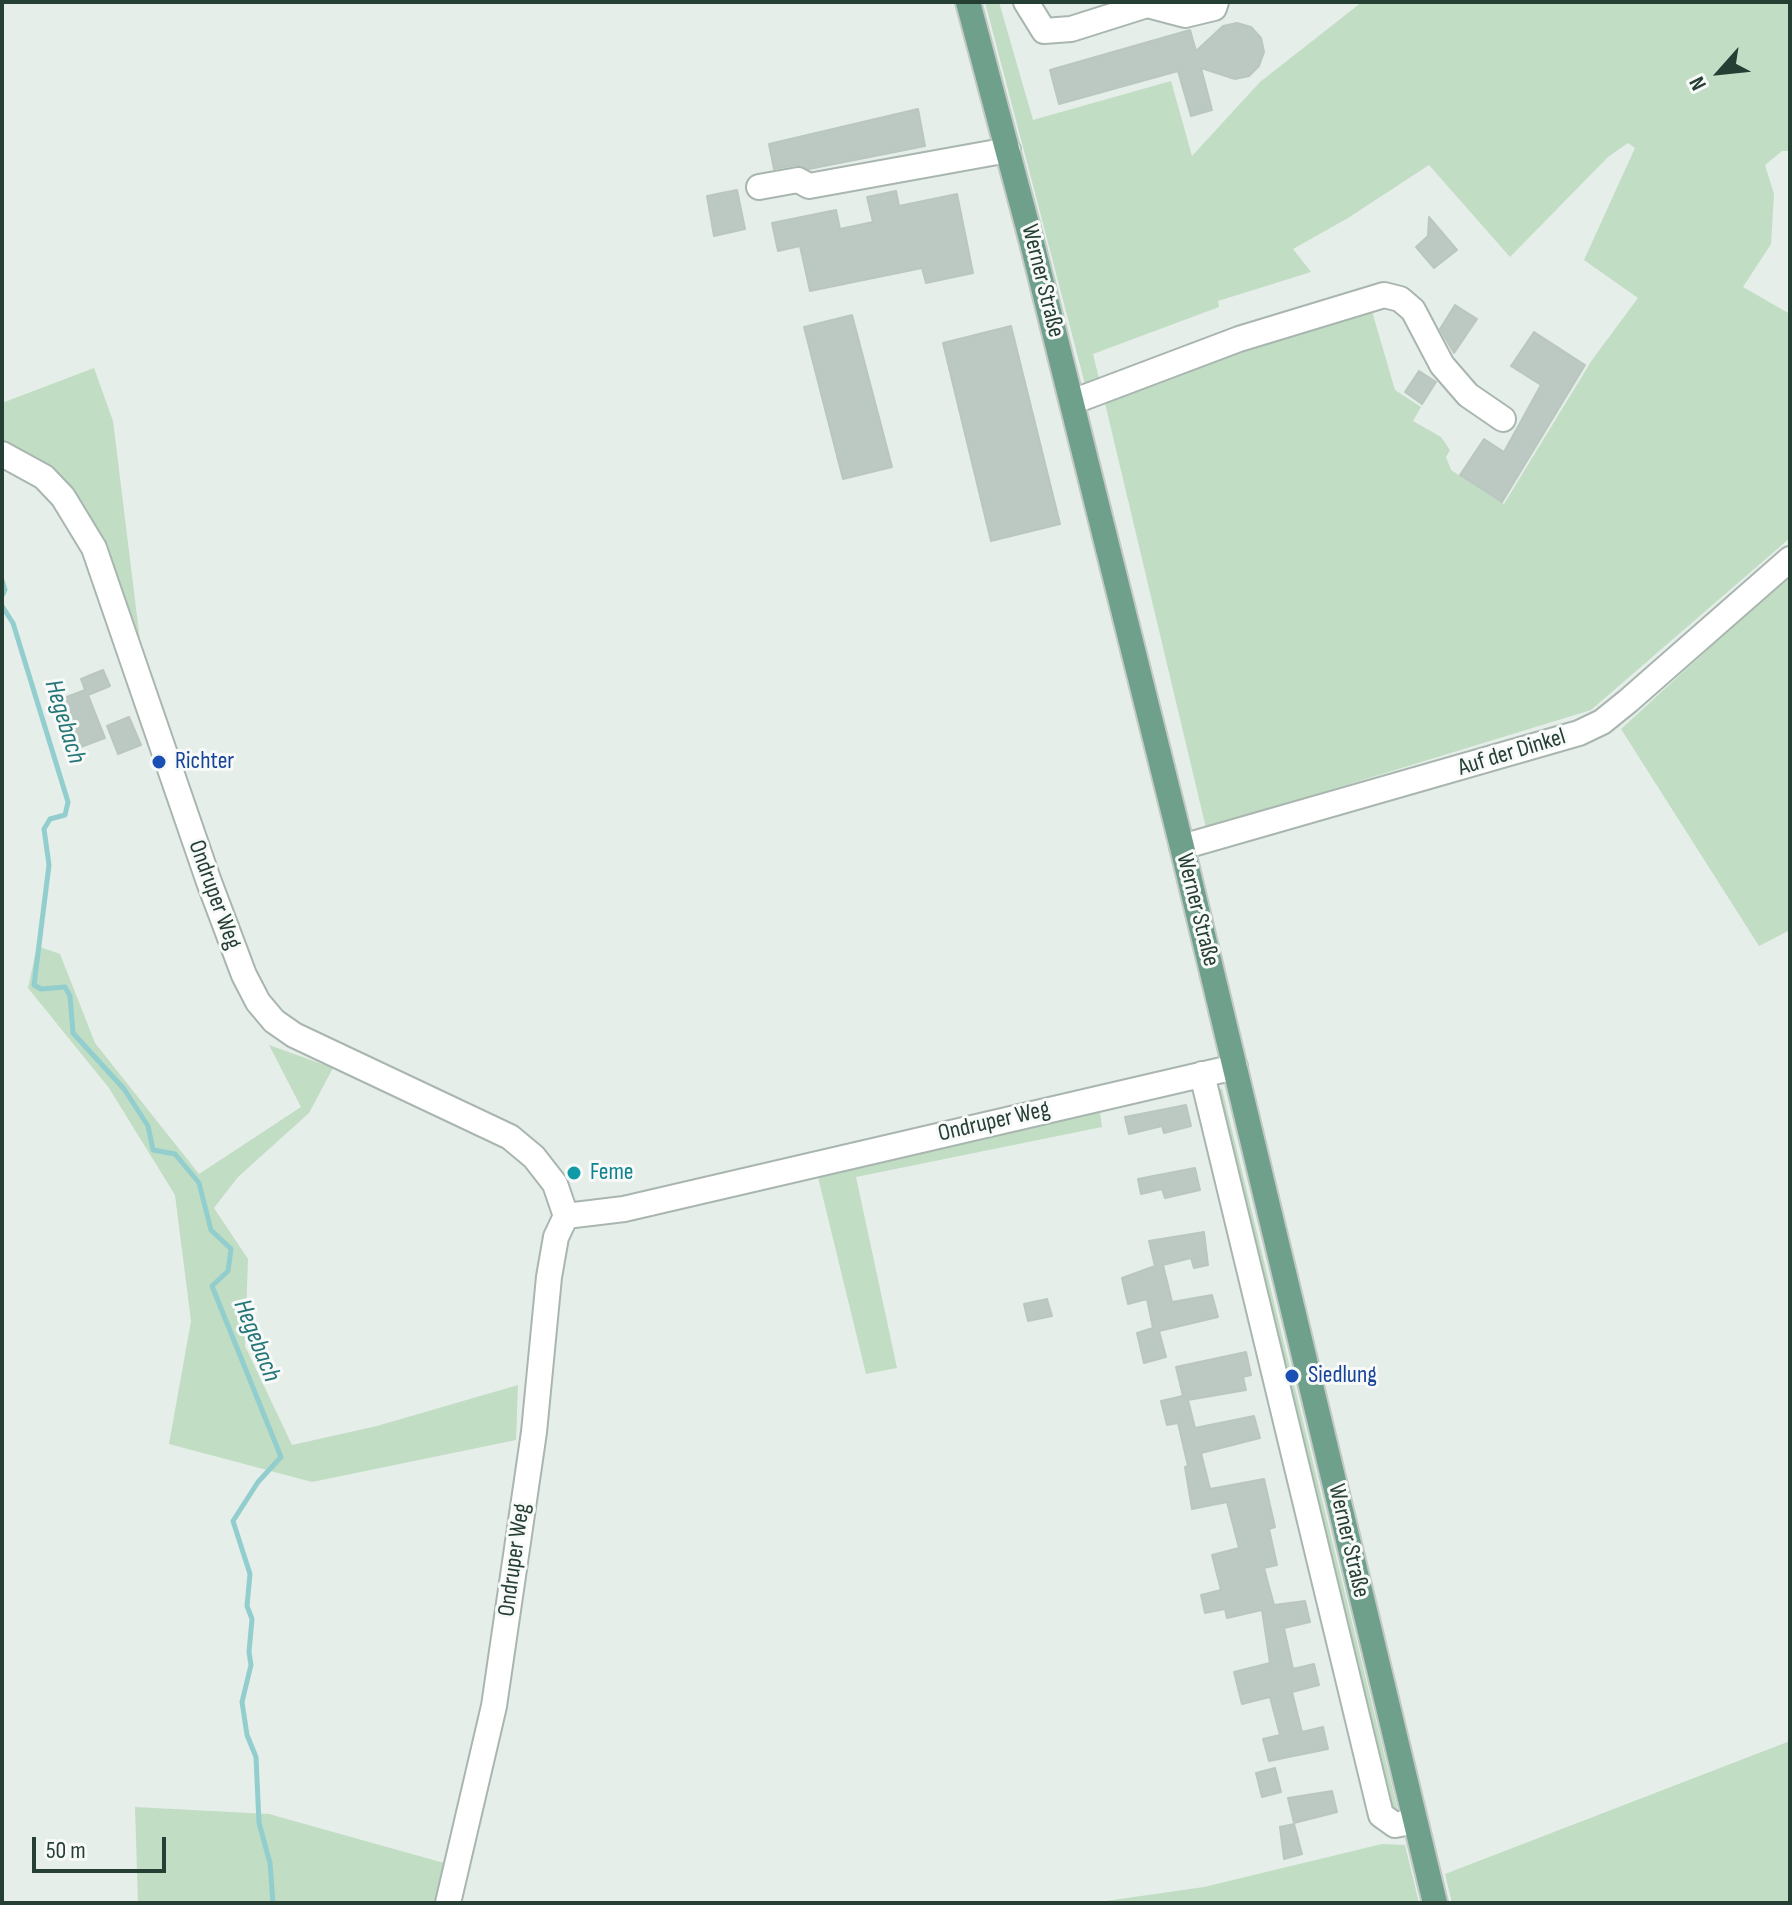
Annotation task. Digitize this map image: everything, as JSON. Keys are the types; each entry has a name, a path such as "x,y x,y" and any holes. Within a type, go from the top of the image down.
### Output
{"main road":[{"name":"Werner Straße","path":"968,2 1072,402 1182,847 1435,1903"}],"street":[{"path":"1026,2 1044,31 1071,29 1147,4 1185,15 1214,8 1216,2"},
{"path":"759,187 798,180 809,186 1008,150"},
{"path":"1072,402 1239,339 1384,295 1400,299 1413,310 1442,365 1468,395 1503,419"},
{"name":"Ondruper Weg","path":"2,454 22,463 54,487 78,517 94,548 209,882 244,975 258,1002 274,1021 294,1035 510,1137 534,1157 555,1184 566,1216 556,1237 549,1277 534,1432 494,1706 448,1903"},
{"name":"Auf der Dinkel","path":"1182,847 1579,733 1602,722 1628,701 1790,559"},
{"name":"Ondruper Weg","path":"566,1216 624,1209 1235,1067"},
{"name":"Werner Straße","path":"1202,1074 1381,1815 1395,1825 1415,1821"}],"green space":[{"path":"985,2 999,2 1033,120 1171,81 1192,156 1260,82 1362,2 1790,2 1790,151 1782,151 1765,165 1774,194 1771,244 1743,287 1790,314 1790,538 1591,710 1206,828 1104,399 1231,349 1371,308 1395,390 1421,407 1413,421 1441,437 1450,450 1446,457 1451,470 1504,504 1592,360 1638,298 1584,260 1635,148 1628,143 1608,157 1510,257 1429,165 1348,218 1293,249 1311,272 1218,301 1219,307 1093,354 1100,383 1086,388"},
{"path":"94,368 113,421 143,665 98,537 2,445 2,403"},
{"path":"1790,574 1790,930 1759,946 1621,729"},
{"path":"37,946 60,954 95,1043 199,1174 301,1107 269,1045 333,1068 309,1113 238,1177 214,1208 248,1259 245,1346 292,1445 377,1426 518,1385 516,1440 312,1482 169,1444 191,1321 175,1195 109,1088 28,988"},
{"path":"1210,1086 1222,1089 1399,1815 1389,1814"},
{"path":"1099,1105 1102,1127 856,1177 897,1368 866,1374 817,1173"},
{"path":"1790,1741 1790,1903 1452,1903 1445,1874"},
{"path":"135,1807 269,1814 444,1863 436,1903 138,1903"},
{"path":"1382,1844 1405,1845 1419,1903 1092,1903 1204,1887"}],"building":[{"path":"1237,23 1251,27 1261,38 1264,52 1259,66 1249,76 1235,79 1201,68 1212,110 1191,116 1178,71 1059,104 1050,70 1190,30 1196,51 1223,26"},
{"path":"918,109 925,146 809,169 796,165 774,169 769,144"},
{"path":"737,190 745,229 714,236 707,196"},
{"path":"896,191 899,206 957,194 973,273 926,283 922,268 810,291 800,246 778,251 772,223 836,210 840,229 873,222 867,197"},
{"path":"1429,217 1457,250 1434,268 1416,247 1428,236"},
{"path":"1455,305 1477,319 1454,353 1440,329"},
{"path":"852,315 892,467 843,479 804,327"},
{"path":"1011,326 1060,524 991,541 943,343"},
{"path":"1534,332 1585,365 1502,502 1460,475 1484,439 1504,452 1541,385 1511,366"},
{"path":"1419,371 1436,382 1422,404 1405,392"},
{"path":"103,670 110,686 88,695 105,738 78,748 59,700 85,690 81,679"},
{"path":"129,717 141,745 118,754 107,726"},
{"path":"1186,1105 1191,1126 1164,1133 1162,1126 1129,1134 1125,1117"},
{"path":"1195,1168 1200,1190 1165,1198 1162,1189 1141,1194 1138,1179"},
{"path":"1204,1232 1208,1265 1194,1268 1191,1258 1163,1265 1172,1302 1212,1295 1218,1317 1159,1331 1166,1357 1144,1363 1137,1333 1153,1328 1147,1299 1128,1304 1122,1278 1155,1266 1149,1241"},
{"path":"1047,1299 1052,1316 1028,1321 1024,1304"},
{"path":"1246,1352 1251,1375 1243,1377 1246,1390 1188,1400 1195,1428 1254,1416 1260,1438 1201,1453 1210,1489 1264,1479 1275,1527 1269,1529 1277,1565 1264,1568 1274,1605 1305,1601 1310,1622 1284,1628 1293,1669 1314,1664 1319,1685 1292,1692 1302,1732 1323,1727 1328,1749 1269,1761 1263,1739 1280,1735 1270,1697 1242,1704 1234,1672 1270,1663 1262,1610 1227,1618 1225,1609 1205,1613 1201,1595 1221,1590 1212,1555 1239,1548 1227,1502 1192,1509 1185,1467 1188,1466 1178,1423 1167,1425 1161,1401 1183,1396 1176,1367"},
{"path":"1275,1768 1281,1792 1262,1797 1256,1773"},
{"path":"1332,1791 1337,1812 1294,1823 1288,1798"},
{"path":"1294,1824 1302,1854 1284,1859 1280,1827"}],"waterway":[{"name":"Hegebach","path":"2,580 5,590 2,596"},
{"name":"Hegebach","path":"2,606 13,623 68,802 65,815 50,819 44,829 49,865 34,985 41,989 65,987 70,996 73,1033 124,1089 148,1126 153,1150 175,1154 199,1183 211,1230 231,1249 228,1271 212,1286 281,1457 258,1482 233,1521 250,1574 247,1606 252,1619 251,1665 242,1702 247,1735 256,1757 259,1823 270,1863 273,1903"}],"place":[{"name":"Richter","path":"159,762"},
{"name":"Feme","path":"574,1173"},
{"name":"Siedlung","path":"1292,1376"}]}
